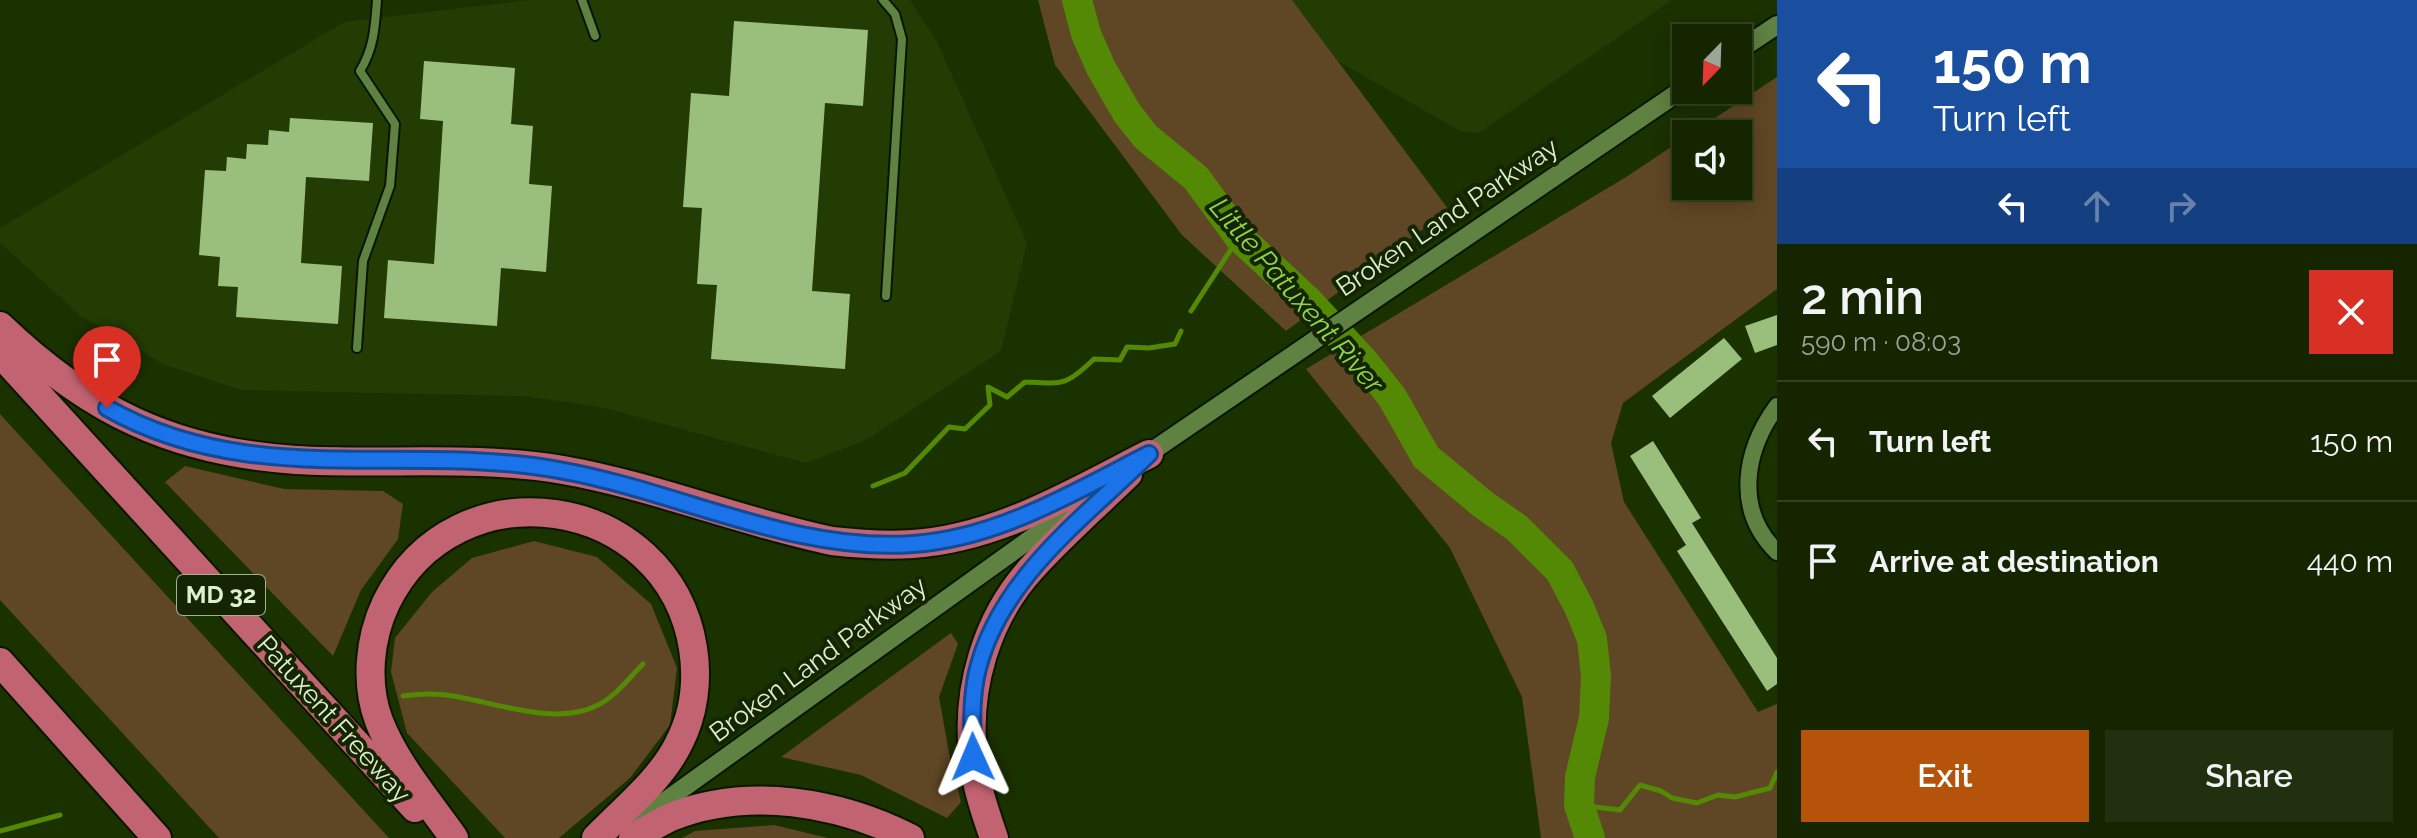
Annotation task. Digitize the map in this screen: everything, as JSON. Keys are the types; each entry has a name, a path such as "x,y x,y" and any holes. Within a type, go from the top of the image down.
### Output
{"highway":[{"path":"0,326 45,367 84,396 129,421 168,437 212,449 297,460 454,461 562,470 832,541 868,545 913,544 961,537 1026,516 1149,454"},
{"name":"Patuxent Freeway","path":"0,353 442,838"},
{"path":"994,838 981,794 972,743 976,677 989,637 1008,600 1031,569 1149,454"},
{"path":"454,838 383,729 372,690 373,642 381,613 392,590 408,568 428,549 450,534 479,521 507,513 533,511 588,521 640,551 664,577 690,629 695,691 679,744 661,771 596,838"},
{"path":"0,662 157,838"},
{"path":"633,838 671,818 701,808 770,801 845,811 910,838"}],"street":[{"path":"1752,42 1777,25"},
{"name":"Broken Land Parkway","path":"614,838 1149,454 1672,96"},
{"path":"1777,406 1760,431 1751,456 1748,481 1759,533 1777,552"}],"lane":[{"path":"357,348 363,261 390,186 395,124 360,71 374,41 377,0"},
{"path":"582,0 595,36"},
{"path":"883,0 895,14 902,39 886,296"}],"shaded area":[{"path":"528,0 910,0 937,42 1027,243 1001,351 866,440 806,463 601,407 523,396 241,390 163,364 81,316 0,243 0,228 344,22"},
{"path":"1038,0 1292,0 1449,210 1286,331 1182,235 1055,65"},
{"path":"1291,0 1672,0 1479,133 1462,132 1336,60"},
{"path":"1777,77 1777,289 1623,403 1611,443 1624,502 1758,712 1777,704 1777,838 1541,838 1522,697 1450,548 1306,369 1672,146 1672,200 1752,200 1752,120 1712,120 1736,104 1752,104 1752,94"},
{"path":"0,414 389,838 219,838 0,600"},
{"path":"185,466 284,489 383,491 403,504 398,539 361,590 333,656 165,482"},
{"path":"534,541 597,557 651,604 677,668 670,725 630,778 559,838 505,838 407,733 391,672 395,638 432,592 472,558"},
{"path":"951,633 958,644 939,697 961,802 947,818 861,775 781,757"},
{"path":"774,825 828,838 682,838 695,831"}],"building":[{"path":"734,21 868,30 863,106 825,103 812,291 850,294 845,369 711,359 717,285 697,284 702,208 683,207 691,93 729,96"},
{"path":"424,61 515,68 511,124 533,126 529,184 552,186 546,272 501,268 497,326 384,318 388,260 434,264 443,121 420,119"},
{"path":"290,118 373,123 369,181 306,177 301,263 342,266 338,324 236,317 238,287 218,286 220,257 199,255 205,170 226,171 227,157 246,159 247,144 268,145 269,130 289,132"},
{"path":"1777,315 1777,345 1755,353 1745,326"},
{"path":"1724,338 1742,359 1670,418 1652,396"},
{"path":"1653,441 1701,518 1692,523 1777,658 1777,684 1767,691 1677,551 1686,545 1630,456"}],"waterway":[{"name":"Little Patuxent River","path":"1077,0 1086,34 1101,68 1127,113 1146,137 1196,178 1239,237 1308,301 1366,364 1392,397 1426,457 1517,528 1560,571 1592,639 1596,676 1594,718 1580,777 1579,805 1590,838"},
{"path":"1191,311 1239,237"},
{"path":"873,486 905,473 949,427 965,429 990,405 988,387 1007,397 1025,382 1048,383 1070,379 1094,359 1120,360 1127,347 1175,344 1181,331"},
{"path":"403,696 446,695 522,710 562,714 581,711 611,697 643,664"},
{"path":"1579,805 1620,810 1640,785 1672,798 1697,803 1718,795 1735,797 1770,788 1777,772"},
{"path":"0,831 60,815"}],"route":[{"path":"107,408 168,437 212,449 297,460 454,461 562,470 791,532 868,545 913,544 961,537 1026,516 1149,454 1031,569 1008,600 989,637 976,677 972,716 973,757"}]}
